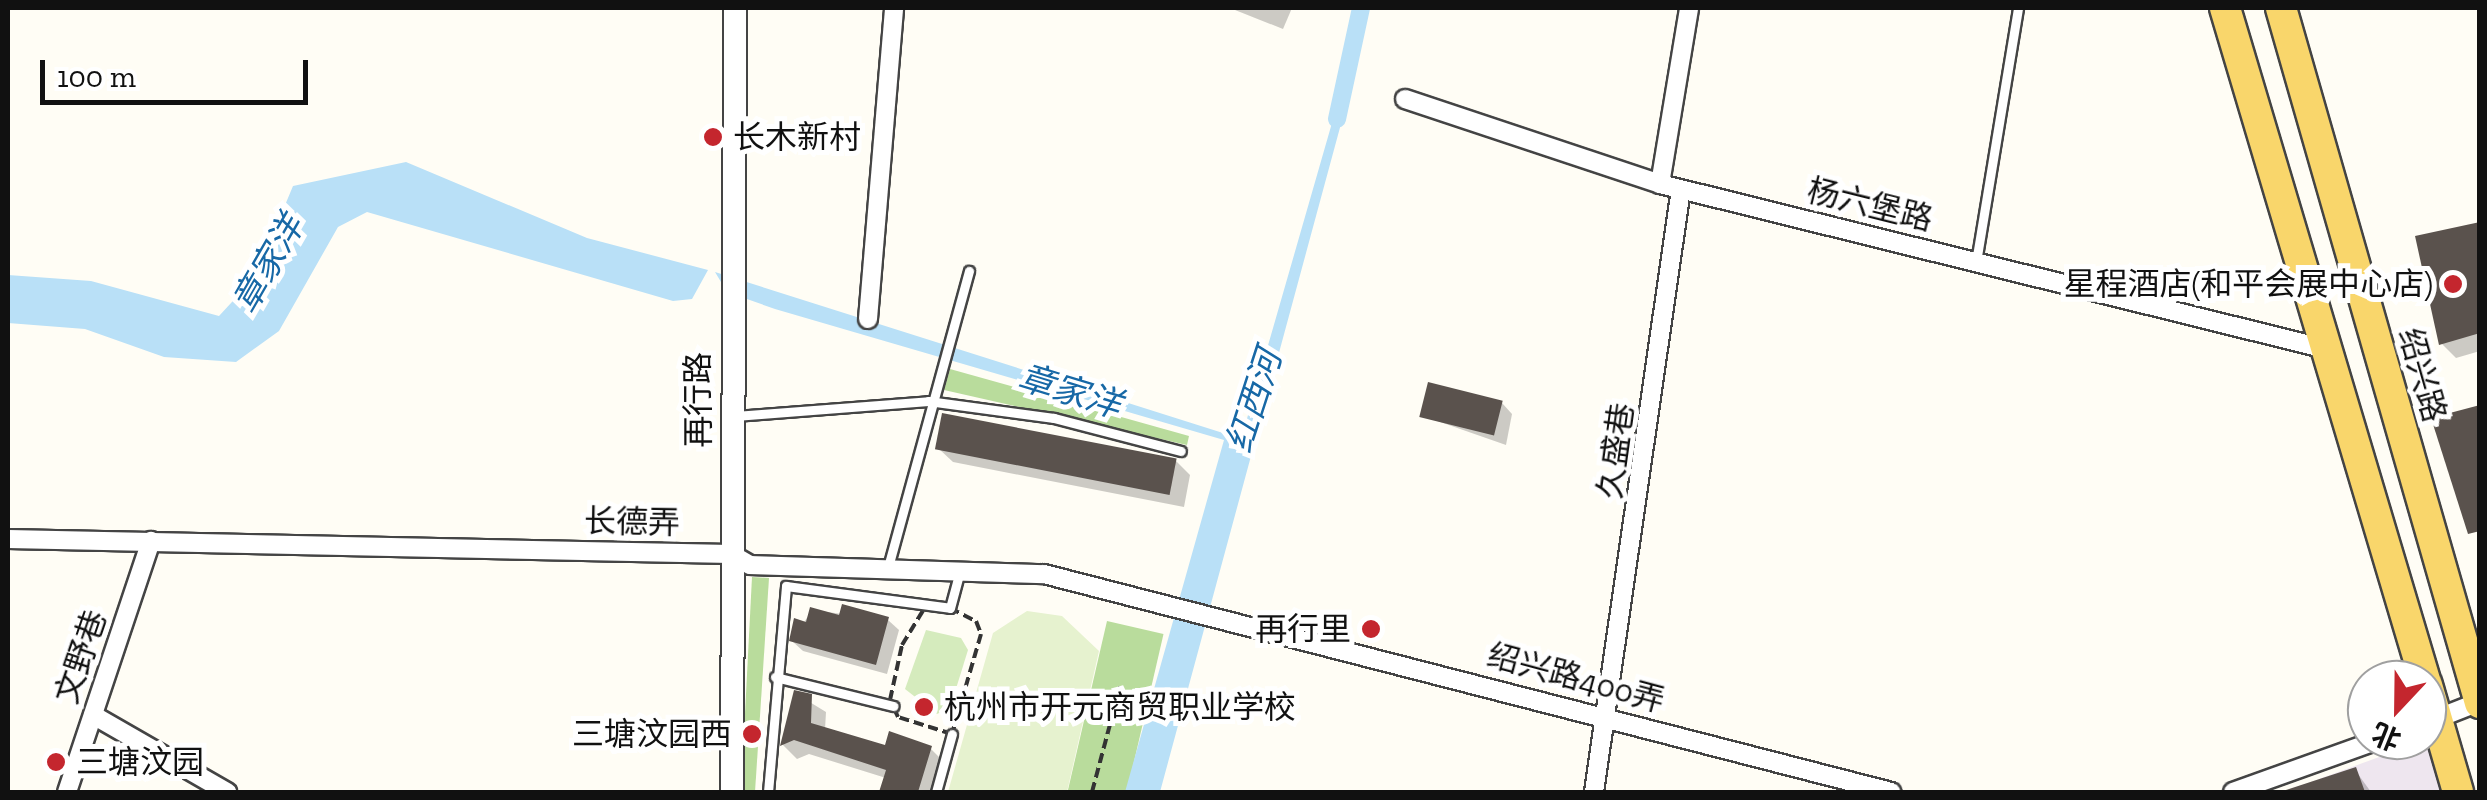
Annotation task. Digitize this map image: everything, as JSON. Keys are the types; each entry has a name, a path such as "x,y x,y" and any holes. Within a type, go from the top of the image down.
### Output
{"main road":[{"path":"2225,8 2419,660"},
{"name":"绍兴路","path":"2281,8 2479,703"},
{"path":"2446,760 2458,792"}],"street":[{"name":"再行路","path":"732,792 730,416 735,8"},
{"path":"868,319 894,8"},
{"path":"1660,184 1689,8"},
{"name":"杨六堡路","path":"1405,99 1681,190 2326,349"},
{"name":"久盛巷","path":"1594,792 1610,720 1681,190"},
{"name":"长德弄","path":"8,539 732,554 750,565 960,568 1162,599 1246,622"},
{"name":"文野巷","path":"68,792 151,541"},
{"name":"绍兴路400弄","path":"1246,622 1890,792"},
{"path":"2447,715 2479,703"},
{"path":"93,715 228,792"},
{"path":"2236,792 2347,751"}],"lane":[{"path":"1976,262 2018,8"},
{"path":"888,567 928,401 969,271"},
{"path":"730,416 928,401 1054,418 1181,450"},
{"path":"769,792 775,677 786,586 950,608 960,568"},
{"path":"775,677 893,706"},
{"path":"936,792 952,734"}],"path":[{"path":"924,608 950,608 976,620 981,634 952,734 898,717 893,706 902,645 924,608"},
{"path":"1092,792 1120,687"}],"shaded area":[{"path":"2371,760 2432,760 2442,792 2283,792"}],"green space":[{"path":"950,369 1189,436 1187,445 944,390"},
{"path":"752,577 769,578 755,792 741,792"},
{"path":"1027,611 1062,616 1099,651 1067,792 948,792 993,633"},
{"path":"1107,621 1164,634 1127,792 1068,792"},
{"path":"926,630 961,638 968,650 950,708 937,714 905,689"}],"water":[{"name":"章家洋","path":"1348,98 1160,792 1125,792 1224,440 775,309 727,292 715,272 1223,433 1244,429 1338,102"},
{"name":"章家洋","path":"406,162 587,238 708,270 692,299 673,301 367,212 338,227 279,331 236,362 164,357 85,329 8,323 8,275 91,281 219,316 255,277 293,186"}],"building":[{"name":"星程酒店(和平会展中心店)","path":"2480,222 2480,333 2439,345 2415,236"},
{"path":"1428,382 1503,401 1494,436 1419,417"},
{"path":"2480,405 2480,531 2468,534 2431,418"},
{"path":"942,413 1177,459 1170,495 935,449"},
{"path":"842,604 889,617 876,665 789,641 794,618 806,622 810,607 839,615"},
{"path":"794,690 812,694 811,723 885,745 889,731 932,746 918,792 879,792 886,770 794,740 780,746"},
{"path":"2356,767 2365,792 2286,792 2286,790"}],"waterway":[{"name":"红西河","path":"1337,119 1361,8"}],"place":[{"name":"长木新村","path":"713,137"},
{"name":"星程酒店(和平会展中心店)","path":"2453,284"},
{"name":"再行里","path":"1371,629"},
{"name":"杭州市开元商贸职业学校","path":"924,707"},
{"name":"三塘汶园西","path":"752,734"},
{"name":"三塘汶园","path":"56,762"}]}
